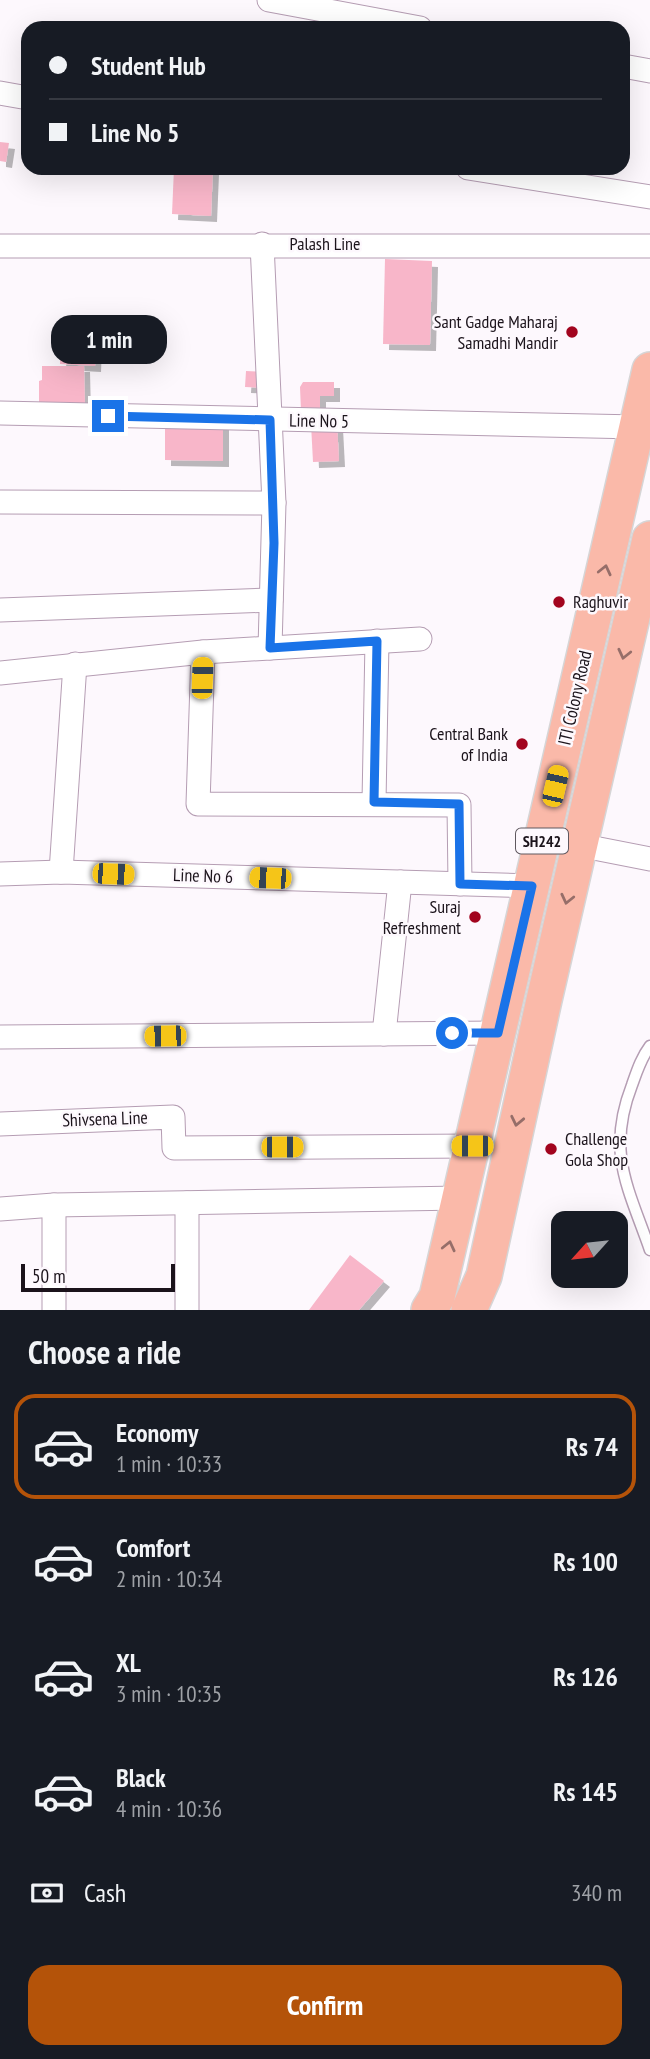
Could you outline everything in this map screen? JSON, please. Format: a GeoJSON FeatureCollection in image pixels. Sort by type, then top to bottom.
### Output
{"type":"FeatureCollection","features":[{"type":"Feature","properties":{"kind":"main road","name":"ITI Colony Road"},"geometry":{"type":"LineString","coordinates":[[429,1310],[437,1297],[650,370]]}},
{"type":"Feature","properties":{"kind":"main road","name":"SH242"},"geometry":{"type":"LineString","coordinates":[[469,1310],[484,1276],[650,539]]}},
{"type":"Feature","properties":{"kind":"street"},"geometry":{"type":"LineString","coordinates":[[269,0],[382,21]]}},
{"type":"Feature","properties":{"kind":"street"},"geometry":{"type":"LineString","coordinates":[[630,67],[650,71]]}},
{"type":"Feature","properties":{"kind":"street"},"geometry":{"type":"LineString","coordinates":[[0,93],[21,97]]}},
{"type":"Feature","properties":{"kind":"street"},"geometry":{"type":"LineString","coordinates":[[512,175],[650,197]]}},
{"type":"Feature","properties":{"kind":"street"},"geometry":{"type":"LineString","coordinates":[[262,244],[274,503],[270,648]]}},
{"type":"Feature","properties":{"kind":"street","name":"Palash Line"},"geometry":{"type":"LineString","coordinates":[[0,246],[650,246]]}},
{"type":"Feature","properties":{"kind":"street","name":"Line No 5"},"geometry":{"type":"LineString","coordinates":[[0,413],[638,427]]}},
{"type":"Feature","properties":{"kind":"street"},"geometry":{"type":"LineString","coordinates":[[0,502],[274,503]]}},
{"type":"Feature","properties":{"kind":"street"},"geometry":{"type":"LineString","coordinates":[[0,610],[271,600]]}},
{"type":"Feature","properties":{"kind":"street"},"geometry":{"type":"LineString","coordinates":[[0,673],[203,652],[420,639]]}},
{"type":"Feature","properties":{"kind":"street"},"geometry":{"type":"LineString","coordinates":[[374,802],[377,641]]}},
{"type":"Feature","properties":{"kind":"street"},"geometry":{"type":"LineString","coordinates":[[203,652],[198,804],[459,804],[460,884]]}},
{"type":"Feature","properties":{"kind":"street"},"geometry":{"type":"LineString","coordinates":[[61,872],[75,664]]}},
{"type":"Feature","properties":{"kind":"street"},"geometry":{"type":"LineString","coordinates":[[543,838],[650,859]]}},
{"type":"Feature","properties":{"kind":"street","name":"Line No 6"},"geometry":{"type":"LineString","coordinates":[[0,874],[61,872],[532,886]]}},
{"type":"Feature","properties":{"kind":"street"},"geometry":{"type":"LineString","coordinates":[[384,1034],[400,882]]}},
{"type":"Feature","properties":{"kind":"street"},"geometry":{"type":"LineString","coordinates":[[0,1037],[498,1033]]}},
{"type":"Feature","properties":{"kind":"street","name":"Shivsena Line"},"geometry":{"type":"LineString","coordinates":[[0,1124],[173,1117],[174,1149],[472,1146]]}},
{"type":"Feature","properties":{"kind":"street"},"geometry":{"type":"LineString","coordinates":[[0,1209],[54,1205],[460,1198]]}},
{"type":"Feature","properties":{"kind":"street"},"geometry":{"type":"LineString","coordinates":[[187,1203],[187,1310]]}},
{"type":"Feature","properties":{"kind":"street"},"geometry":{"type":"LineString","coordinates":[[54,1205],[54,1310]]}},
{"type":"Feature","properties":{"kind":"lane"},"geometry":{"type":"LineString","coordinates":[[650,1046],[638,1069],[618,1128],[624,1177],[650,1250]]}},
{"type":"Feature","properties":{"kind":"building"},"geometry":{"type":"Polygon","coordinates":[[[0,142],[9,143],[6,162],[0,161],[0,142]]]}},
{"type":"Feature","properties":{"kind":"building"},"geometry":{"type":"Polygon","coordinates":[[[174,175],[213,175],[211,216],[172,214],[174,175]]]}},
{"type":"Feature","properties":{"kind":"building"},"geometry":{"type":"Polygon","coordinates":[[[385,259],[432,261],[430,345],[383,344],[385,259]]]}},
{"type":"Feature","properties":{"kind":"building"},"geometry":{"type":"Polygon","coordinates":[[[61,339],[96,341],[95,366],[60,364],[61,339]]]}},
{"type":"Feature","properties":{"kind":"building"},"geometry":{"type":"Polygon","coordinates":[[[42,366],[84,366],[85,408],[39,408],[42,366]]]}},
{"type":"Feature","properties":{"kind":"building"},"geometry":{"type":"Polygon","coordinates":[[[246,371],[264,372],[263,388],[245,387],[246,371]]]}},
{"type":"Feature","properties":{"kind":"building"},"geometry":{"type":"Polygon","coordinates":[[[303,382],[334,382],[334,396],[320,396],[320,411],[301,411],[300,387],[303,382]]]}},
{"type":"Feature","properties":{"kind":"building"},"geometry":{"type":"Polygon","coordinates":[[[165,423],[223,424],[223,461],[165,460],[165,423]]]}},
{"type":"Feature","properties":{"kind":"building"},"geometry":{"type":"Polygon","coordinates":[[[337,423],[339,461],[313,462],[311,424],[337,423]]]}},
{"type":"Feature","properties":{"kind":"building"},"geometry":{"type":"Polygon","coordinates":[[[350,1255],[384,1281],[359,1310],[309,1310],[350,1255]]]}},
{"type":"Feature","properties":{"kind":"place","name":"Sant Gadge Maharaj Samadhi Mandir"},"geometry":{"type":"Point","coordinates":[572,332]}},
{"type":"Feature","properties":{"kind":"place","name":"Raghuvir"},"geometry":{"type":"Point","coordinates":[559,602]}},
{"type":"Feature","properties":{"kind":"place","name":"Central Bank of India"},"geometry":{"type":"Point","coordinates":[522,744]}},
{"type":"Feature","properties":{"kind":"place","name":"Suraj Refreshment"},"geometry":{"type":"Point","coordinates":[475,917]}},
{"type":"Feature","properties":{"kind":"place","name":"Challenge Gola Shop"},"geometry":{"type":"Point","coordinates":[551,1149]}},
{"type":"Feature","properties":{"kind":"route"},"geometry":{"type":"LineString","coordinates":[[108,416],[270,420],[274,543],[270,648],[377,641],[374,802],[459,804],[460,884],[532,886],[498,1033],[452,1033]]}}]}
